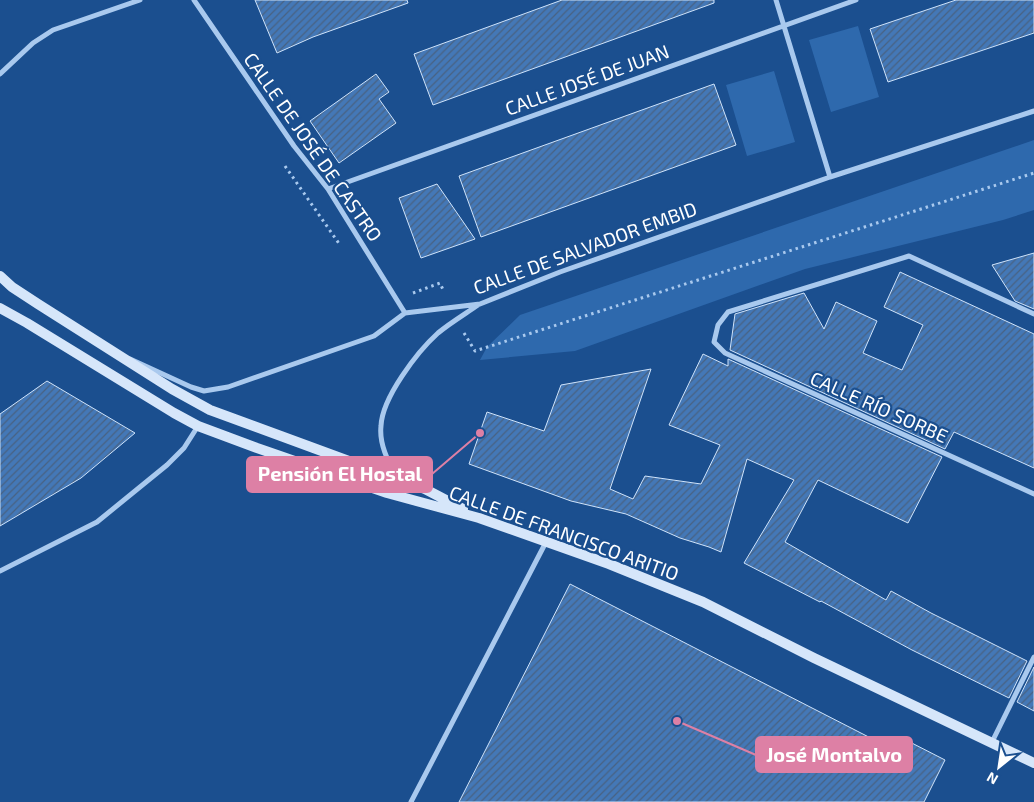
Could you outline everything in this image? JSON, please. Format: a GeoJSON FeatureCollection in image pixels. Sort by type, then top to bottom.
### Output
{"type":"FeatureCollection","features":[{"type":"Feature","properties":{"kind":"main road"},"geometry":{"type":"LineString","coordinates":[[0,276],[19,292],[122,358],[210,410],[425,489],[479,518]]}},
{"type":"Feature","properties":{"kind":"main road","name":"CALLE DE FRANCISCO ARITIO"},"geometry":{"type":"LineString","coordinates":[[0,308],[28,322],[198,426],[387,493],[479,518],[609,564],[703,602],[858,680],[1034,763]]}},
{"type":"Feature","properties":{"kind":"street"},"geometry":{"type":"LineString","coordinates":[[0,74],[33,43],[53,30],[140,0]]}},
{"type":"Feature","properties":{"kind":"street","name":"CALLE DE JOSÉ DE CASTRO"},"geometry":{"type":"LineString","coordinates":[[194,0],[294,146],[328,189],[405,313]]}},
{"type":"Feature","properties":{"kind":"street"},"geometry":{"type":"LineString","coordinates":[[776,0],[830,177]]}},
{"type":"Feature","properties":{"kind":"street","name":"CALLE JOSÉ DE JUAN"},"geometry":{"type":"LineString","coordinates":[[328,189],[856,0]]}},
{"type":"Feature","properties":{"kind":"street","name":"CALLE DE SALVADOR EMBID"},"geometry":{"type":"LineString","coordinates":[[405,313],[480,304],[560,272],[830,177],[1034,111]]}},
{"type":"Feature","properties":{"kind":"street","name":"CALLE RÍO SORBE"},"geometry":{"type":"LineString","coordinates":[[1034,314],[908,256],[728,312],[718,325],[714,342],[725,353],[1034,494]]}},
{"type":"Feature","properties":{"kind":"street"},"geometry":{"type":"LineString","coordinates":[[398,479],[387,460],[381,438],[382,414],[414,360],[438,334],[480,304]]}},
{"type":"Feature","properties":{"kind":"street"},"geometry":{"type":"LineString","coordinates":[[122,358],[141,362],[190,387],[212,390],[228,387],[374,336],[405,313]]}},
{"type":"Feature","properties":{"kind":"street"},"geometry":{"type":"LineString","coordinates":[[0,571],[97,522],[168,465],[184,448],[198,426]]}},
{"type":"Feature","properties":{"kind":"street"},"geometry":{"type":"LineString","coordinates":[[411,802],[546,542]]}},
{"type":"Feature","properties":{"kind":"street"},"geometry":{"type":"LineString","coordinates":[[992,742],[1034,656]]}},
{"type":"Feature","properties":{"kind":"path"},"geometry":{"type":"LineString","coordinates":[[282,161],[343,249]]}},
{"type":"Feature","properties":{"kind":"path"},"geometry":{"type":"LineString","coordinates":[[456,320],[475,351],[1034,172]]}},
{"type":"Feature","properties":{"kind":"path"},"geometry":{"type":"LineString","coordinates":[[398,300],[440,283],[450,308]]}},
{"type":"Feature","properties":{"kind":"shaded area"},"geometry":{"type":"Polygon","coordinates":[[[858,26],[879,97],[831,112],[809,40],[858,26]]]}},
{"type":"Feature","properties":{"kind":"shaded area"},"geometry":{"type":"Polygon","coordinates":[[[774,71],[795,142],[747,156],[726,85],[774,71]]]}},
{"type":"Feature","properties":{"kind":"shaded area"},"geometry":{"type":"Polygon","coordinates":[[[1034,140],[1034,210],[1003,220],[805,269],[575,351],[480,360],[487,347],[520,315],[1034,140]]]}},
{"type":"Feature","properties":{"kind":"building"},"geometry":{"type":"Polygon","coordinates":[[[255,0],[407,0],[408,3],[313,37],[277,53],[255,0]]]}},
{"type":"Feature","properties":{"kind":"building"},"geometry":{"type":"Polygon","coordinates":[[[562,0],[714,0],[714,3],[433,105],[414,54],[562,0]]]}},
{"type":"Feature","properties":{"kind":"building"},"geometry":{"type":"Polygon","coordinates":[[[956,0],[1034,0],[1034,33],[888,82],[870,29],[956,0]]]}},
{"type":"Feature","properties":{"kind":"building"},"geometry":{"type":"Polygon","coordinates":[[[376,74],[389,92],[379,99],[396,123],[339,163],[310,121],[376,74]]]}},
{"type":"Feature","properties":{"kind":"building"},"geometry":{"type":"Polygon","coordinates":[[[714,84],[736,145],[481,237],[459,176],[714,84]]]}},
{"type":"Feature","properties":{"kind":"building"},"geometry":{"type":"Polygon","coordinates":[[[437,184],[475,239],[421,258],[399,198],[437,184]]]}},
{"type":"Feature","properties":{"kind":"building"},"geometry":{"type":"Polygon","coordinates":[[[1034,253],[1034,309],[1015,301],[992,265],[1034,253]]]}},
{"type":"Feature","properties":{"kind":"building"},"geometry":{"type":"Polygon","coordinates":[[[900,272],[1034,334],[1034,468],[954,432],[945,449],[730,350],[735,314],[804,293],[824,329],[836,302],[877,321],[863,353],[902,370],[923,325],[884,307],[900,272]]]}},
{"type":"Feature","properties":{"kind":"building"},"geometry":{"type":"Polygon","coordinates":[[[703,354],[728,366],[728,359],[942,457],[908,523],[818,480],[785,542],[886,600],[891,591],[1027,661],[1009,698],[744,563],[794,480],[747,459],[721,552],[680,538],[626,514],[571,501],[469,464],[487,412],[544,431],[561,385],[651,369],[610,489],[633,499],[645,476],[701,484],[720,445],[669,425],[703,354]]]}},
{"type":"Feature","properties":{"kind":"building"},"geometry":{"type":"Polygon","coordinates":[[[47,381],[135,433],[81,478],[0,526],[0,414],[47,381]]]}},
{"type":"Feature","properties":{"kind":"building"},"geometry":{"type":"Polygon","coordinates":[[[570,584],[896,751],[902,738],[945,760],[924,802],[459,802],[570,584]]]}},
{"type":"Feature","properties":{"kind":"building"},"geometry":{"type":"Polygon","coordinates":[[[1034,667],[1034,711],[1017,702],[1034,667]]]}},
{"type":"Feature","properties":{"kind":"place","name":"Pensión El Hostal"},"geometry":{"type":"Point","coordinates":[480,433]}},
{"type":"Feature","properties":{"kind":"place","name":"José Montalvo"},"geometry":{"type":"Point","coordinates":[677,721]}}]}
